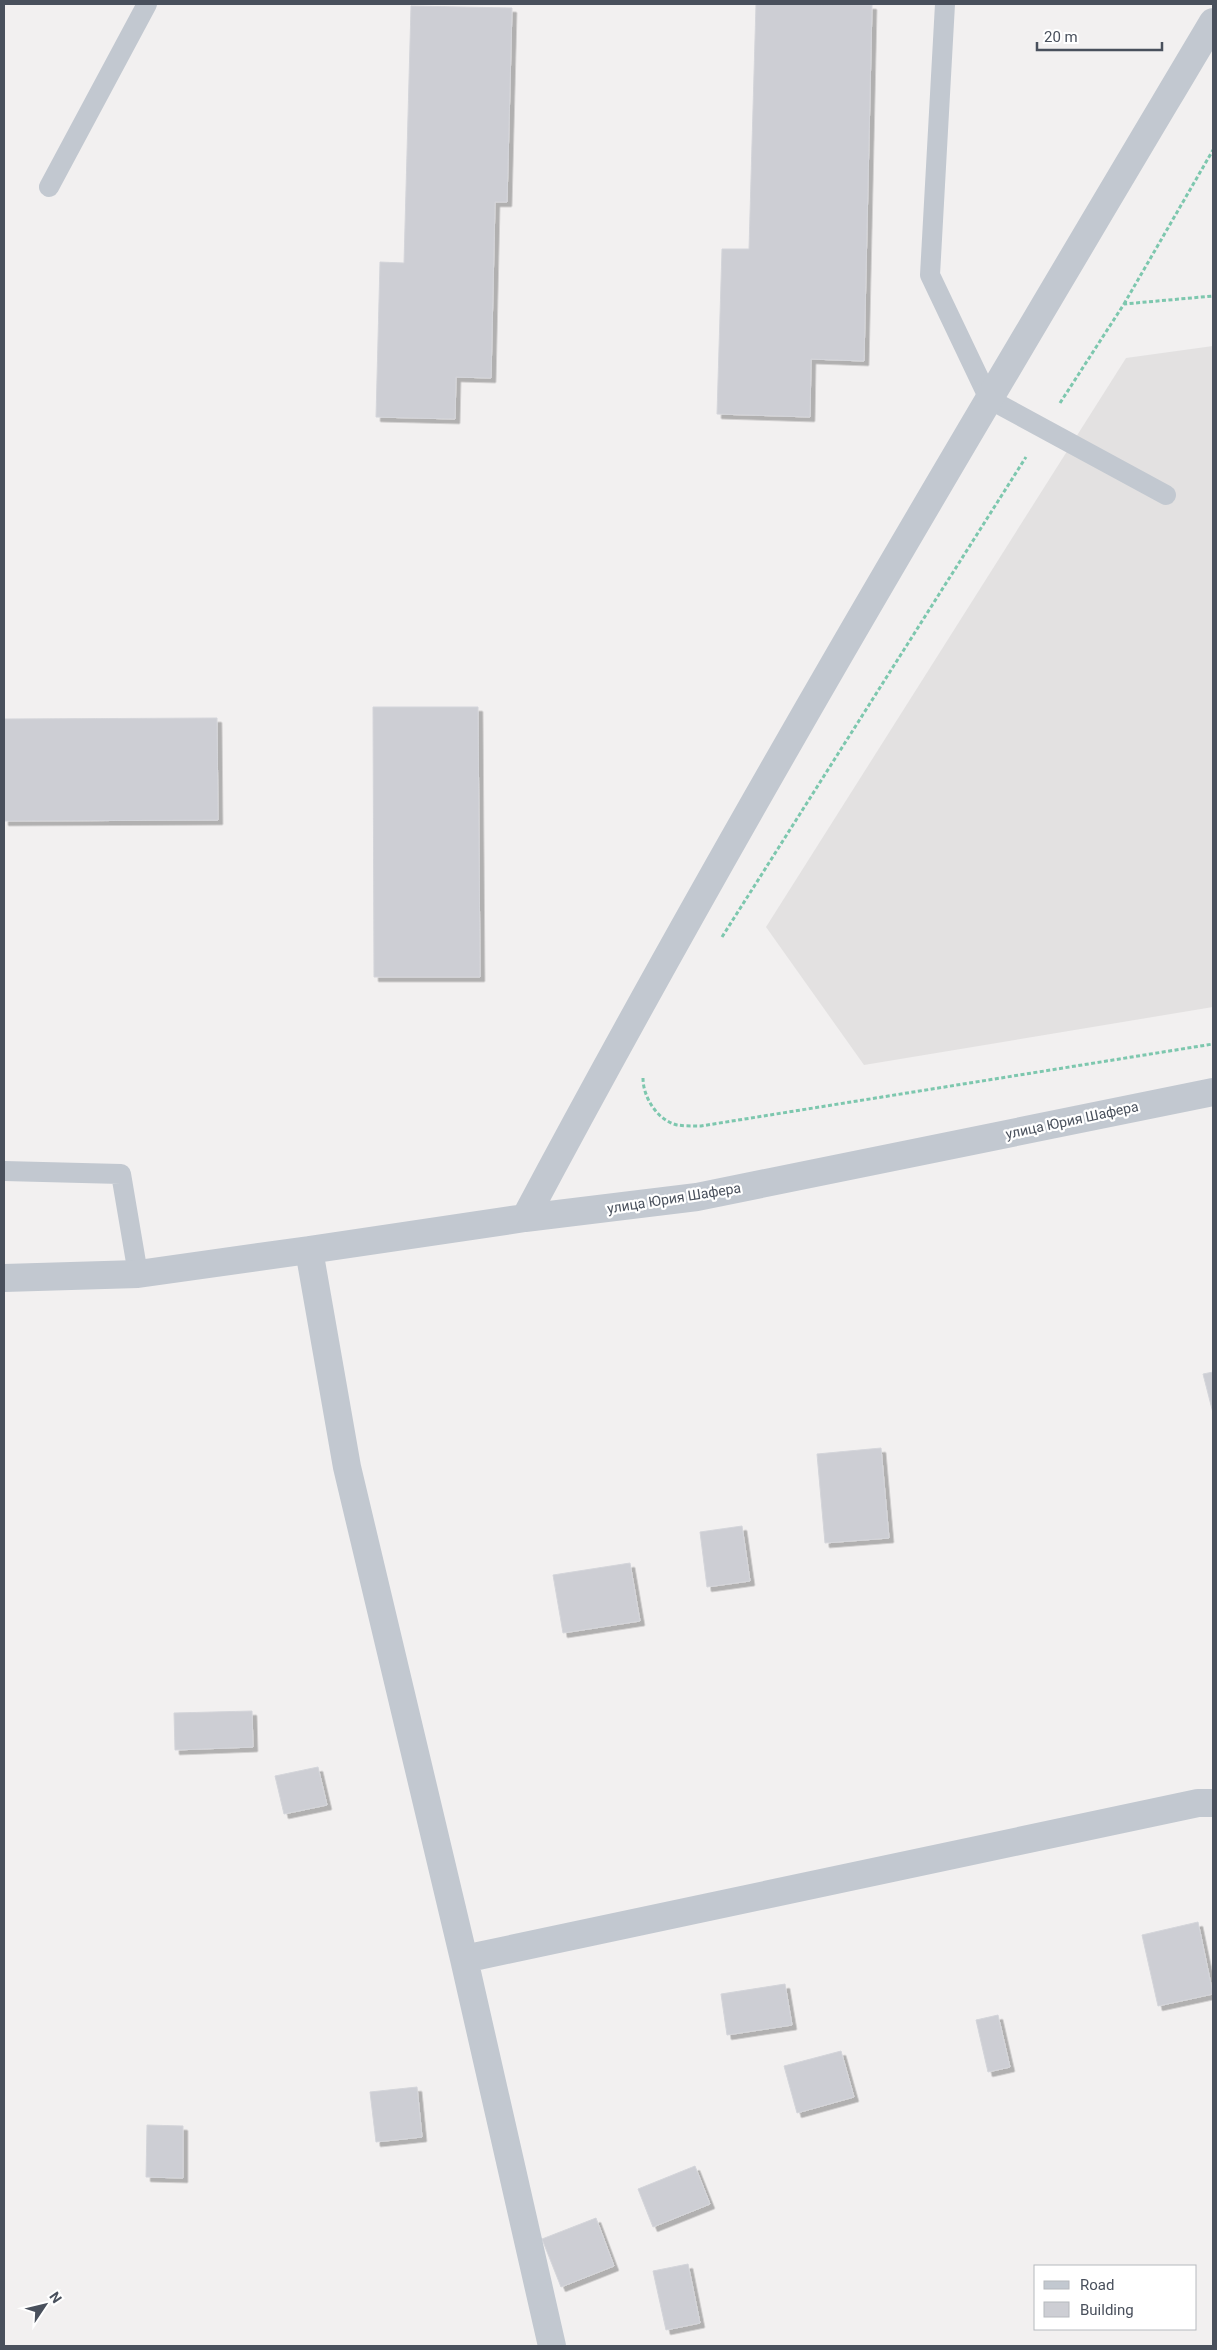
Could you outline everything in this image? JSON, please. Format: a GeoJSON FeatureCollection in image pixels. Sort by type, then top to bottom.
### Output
{"type":"FeatureCollection","features":[{"type":"Feature","properties":{"kind":"street"},"geometry":{"type":"LineString","coordinates":[[525,1218],[625,1032],[839,655],[1213,22]]}},
{"type":"Feature","properties":{"kind":"street","name":"улица Юрия Шафера"},"geometry":{"type":"LineString","coordinates":[[4,1278],[138,1274],[525,1218],[698,1197],[1213,1092]]}},
{"type":"Feature","properties":{"kind":"street"},"geometry":{"type":"LineString","coordinates":[[309,1250],[347,1467],[464,1959],[552,2346]]}},
{"type":"Feature","properties":{"kind":"street"},"geometry":{"type":"LineString","coordinates":[[464,1959],[1198,1803],[1213,1803]]}},
{"type":"Feature","properties":{"kind":"lane"},"geometry":{"type":"LineString","coordinates":[[49,187],[147,4]]}},
{"type":"Feature","properties":{"kind":"lane"},"geometry":{"type":"LineString","coordinates":[[945,4],[930,275],[989,399],[1166,495]]}},
{"type":"Feature","properties":{"kind":"lane"},"geometry":{"type":"LineString","coordinates":[[4,1171],[121,1174],[138,1274]]}},
{"type":"Feature","properties":{"kind":"path"},"geometry":{"type":"LineString","coordinates":[[722,938],[1124,304],[1213,150]]}},
{"type":"Feature","properties":{"kind":"path"},"geometry":{"type":"LineString","coordinates":[[1124,304],[1213,296]]}},
{"type":"Feature","properties":{"kind":"path"},"geometry":{"type":"LineString","coordinates":[[642,1072],[643,1088],[654,1110],[675,1124],[701,1126],[1213,1044]]}},
{"type":"Feature","properties":{"kind":"shaded area"},"geometry":{"type":"Polygon","coordinates":[[[1213,346],[1213,1007],[864,1065],[766,927],[1126,358],[1213,346]]]}},
{"type":"Feature","properties":{"kind":"building"},"geometry":{"type":"Polygon","coordinates":[[[756,4],[872,5],[864,361],[811,359],[810,417],[717,414],[722,249],[749,249],[756,4]]]}},
{"type":"Feature","properties":{"kind":"building"},"geometry":{"type":"Polygon","coordinates":[[[411,6],[512,8],[507,202],[495,202],[491,378],[456,377],[455,419],[376,417],[380,262],[404,263],[411,6]]]}},
{"type":"Feature","properties":{"kind":"building"},"geometry":{"type":"Polygon","coordinates":[[[373,707],[478,707],[480,977],[374,977],[373,707]]]}},
{"type":"Feature","properties":{"kind":"building"},"geometry":{"type":"Polygon","coordinates":[[[217,718],[218,820],[4,821],[4,719],[217,718]]]}},
{"type":"Feature","properties":{"kind":"building"},"geometry":{"type":"Polygon","coordinates":[[[1213,1372],[1213,1413],[1203,1374],[1213,1372]]]}},
{"type":"Feature","properties":{"kind":"building"},"geometry":{"type":"Polygon","coordinates":[[[881,1448],[889,1538],[825,1543],[817,1454],[881,1448]]]}},
{"type":"Feature","properties":{"kind":"building"},"geometry":{"type":"Polygon","coordinates":[[[742,1526],[750,1581],[707,1587],[700,1532],[742,1526]]]}},
{"type":"Feature","properties":{"kind":"building"},"geometry":{"type":"Polygon","coordinates":[[[630,1563],[640,1621],[563,1633],[553,1575],[630,1563]]]}},
{"type":"Feature","properties":{"kind":"building"},"geometry":{"type":"Polygon","coordinates":[[[252,1711],[253,1747],[175,1750],[174,1713],[252,1711]]]}},
{"type":"Feature","properties":{"kind":"building"},"geometry":{"type":"Polygon","coordinates":[[[318,1767],[327,1805],[284,1814],[275,1776],[318,1767]]]}},
{"type":"Feature","properties":{"kind":"building"},"geometry":{"type":"Polygon","coordinates":[[[1198,1922],[1213,1994],[1158,2006],[1142,1935],[1198,1922]]]}},
{"type":"Feature","properties":{"kind":"building"},"geometry":{"type":"Polygon","coordinates":[[[785,1984],[792,2025],[727,2035],[721,1994],[785,1984]]]}},
{"type":"Feature","properties":{"kind":"building"},"geometry":{"type":"Polygon","coordinates":[[[998,2015],[1010,2067],[988,2072],[976,2020],[998,2015]]]}},
{"type":"Feature","properties":{"kind":"building"},"geometry":{"type":"Polygon","coordinates":[[[841,2051],[854,2097],[797,2113],[784,2066],[841,2051]]]}},
{"type":"Feature","properties":{"kind":"building"},"geometry":{"type":"Polygon","coordinates":[[[417,2087],[422,2137],[376,2142],[370,2092],[417,2087]]]}},
{"type":"Feature","properties":{"kind":"building"},"geometry":{"type":"Polygon","coordinates":[[[147,2125],[183,2126],[183,2178],[146,2177],[147,2125]]]}},
{"type":"Feature","properties":{"kind":"building"},"geometry":{"type":"Polygon","coordinates":[[[695,2166],[710,2204],[653,2227],[638,2189],[695,2166]]]}},
{"type":"Feature","properties":{"kind":"building"},"geometry":{"type":"Polygon","coordinates":[[[596,2218],[614,2266],[561,2287],[542,2239],[596,2218]]]}},
{"type":"Feature","properties":{"kind":"building"},"geometry":{"type":"Polygon","coordinates":[[[688,2264],[700,2323],[666,2330],[653,2271],[688,2264]]]}}]}
